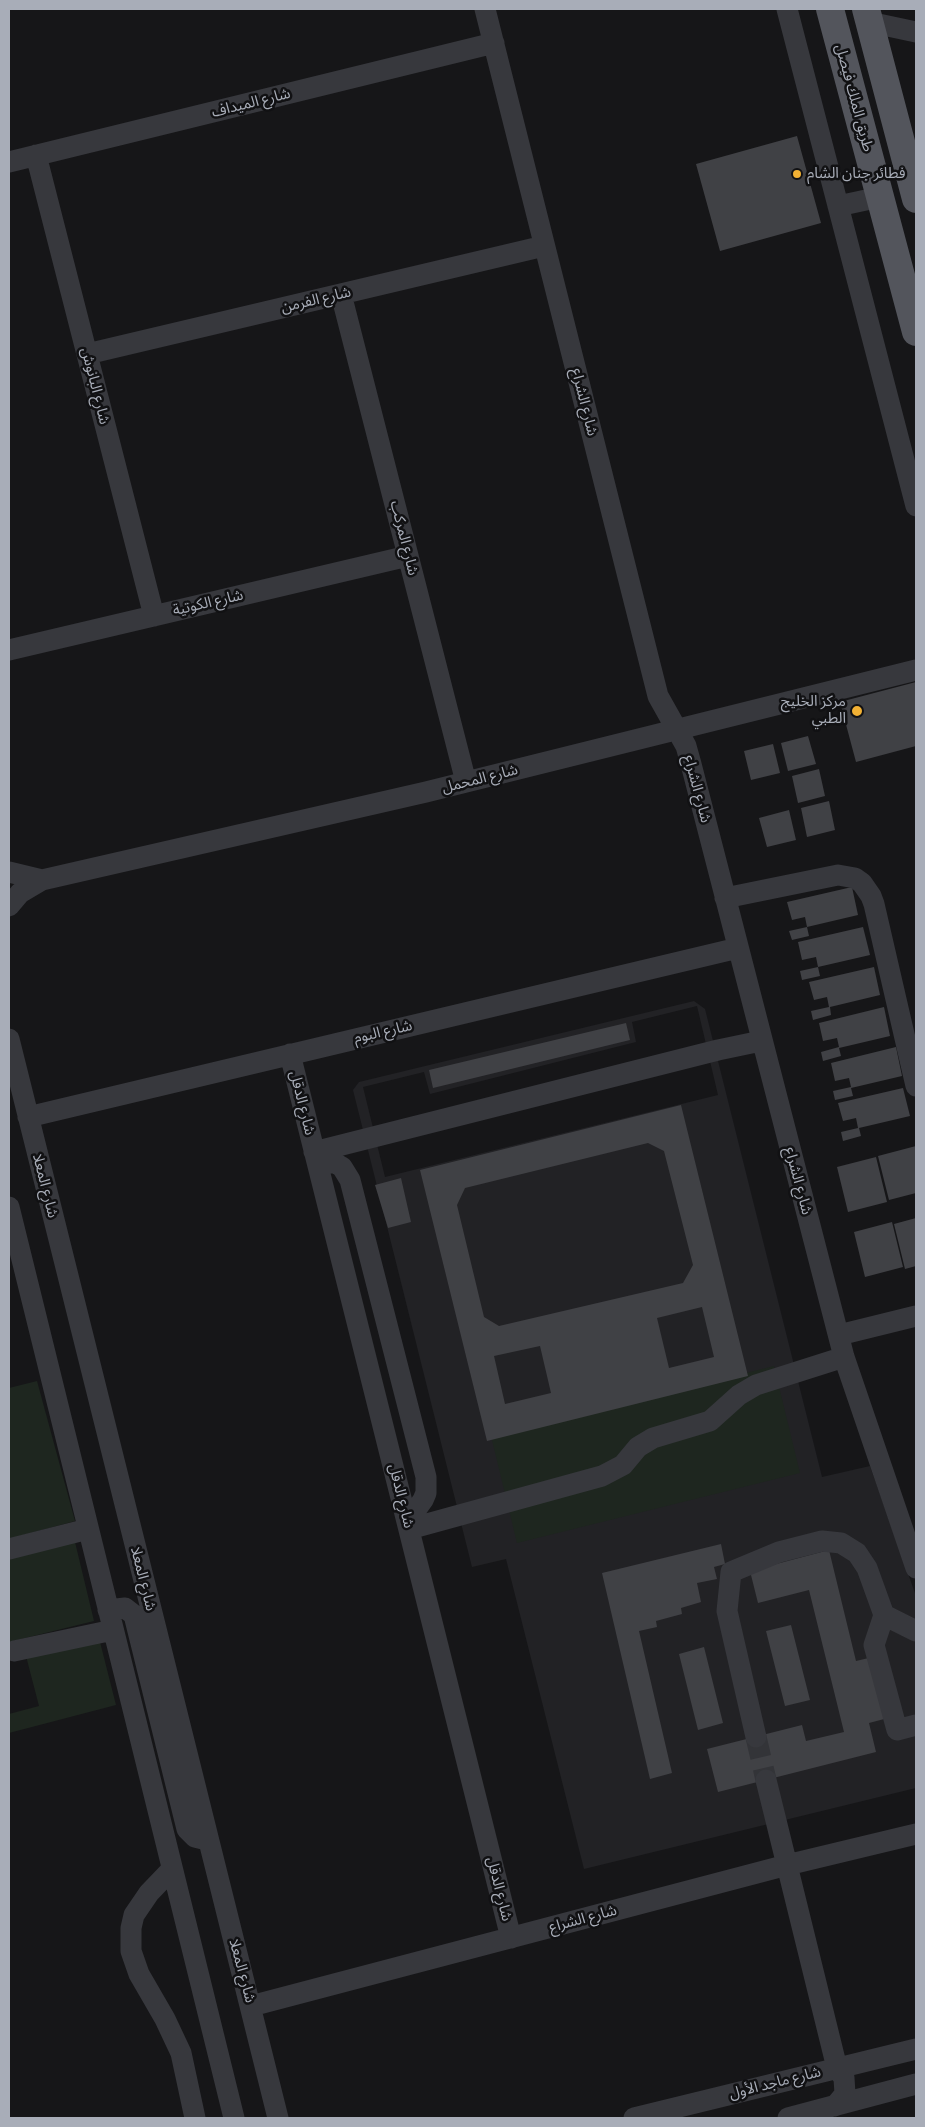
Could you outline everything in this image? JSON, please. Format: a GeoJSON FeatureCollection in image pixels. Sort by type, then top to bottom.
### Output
{"type":"FeatureCollection","features":[{"type":"Feature","properties":{"kind":"main road","name":"طريق الملك فيصل"},"geometry":{"type":"LineString","coordinates":[[830,9],[916,332]]}},
{"type":"Feature","properties":{"kind":"main road"},"geometry":{"type":"LineString","coordinates":[[867,15],[916,199]]}},
{"type":"Feature","properties":{"kind":"street","name":"شارع الشراع"},"geometry":{"type":"LineString","coordinates":[[485,9],[658,696],[677,729],[691,764],[844,1357],[916,1568]]}},
{"type":"Feature","properties":{"kind":"street"},"geometry":{"type":"LineString","coordinates":[[788,9],[916,506]]}},
{"type":"Feature","properties":{"kind":"street"},"geometry":{"type":"LineString","coordinates":[[867,15],[916,32]]}},
{"type":"Feature","properties":{"kind":"street","name":"شارع الميداف"},"geometry":{"type":"LineString","coordinates":[[9,162],[494,43]]}},
{"type":"Feature","properties":{"kind":"street","name":"شارع البانوش"},"geometry":{"type":"LineString","coordinates":[[36,156],[154,616]]}},
{"type":"Feature","properties":{"kind":"street"},"geometry":{"type":"LineString","coordinates":[[838,206],[880,196]]}},
{"type":"Feature","properties":{"kind":"street","name":"شارع الفرمن"},"geometry":{"type":"LineString","coordinates":[[87,354],[544,246]]}},
{"type":"Feature","properties":{"kind":"street","name":"شارع المركب"},"geometry":{"type":"LineString","coordinates":[[341,294],[466,782]]}},
{"type":"Feature","properties":{"kind":"street","name":"شارع الكوتية"},"geometry":{"type":"LineString","coordinates":[[9,650],[408,556]]}},
{"type":"Feature","properties":{"kind":"street","name":"شارع المحمل"},"geometry":{"type":"LineString","coordinates":[[9,906],[20,892],[42,880],[466,782],[916,670]]}},
{"type":"Feature","properties":{"kind":"street","name":"شارع المحمل"},"geometry":{"type":"LineString","coordinates":[[9,872],[42,880]]}},
{"type":"Feature","properties":{"kind":"street"},"geometry":{"type":"LineString","coordinates":[[725,898],[838,875],[855,878],[862,883],[874,904],[916,1086]]}},
{"type":"Feature","properties":{"kind":"street","name":"شارع البوم"},"geometry":{"type":"LineString","coordinates":[[28,1117],[738,948]]}},
{"type":"Feature","properties":{"kind":"street","name":"شارع المعلا"},"geometry":{"type":"LineString","coordinates":[[9,1039],[207,1840],[251,2006],[278,2118]]}},
{"type":"Feature","properties":{"kind":"street"},"geometry":{"type":"LineString","coordinates":[[316,1157],[718,1050],[761,1041]]}},
{"type":"Feature","properties":{"kind":"street","name":"شارع الدقل"},"geometry":{"type":"LineString","coordinates":[[290,1054],[511,1938]]}},
{"type":"Feature","properties":{"kind":"street"},"geometry":{"type":"LineString","coordinates":[[316,1157],[342,1167],[350,1180],[389,1332],[426,1485],[426,1493],[407,1523]]}},
{"type":"Feature","properties":{"kind":"street"},"geometry":{"type":"LineString","coordinates":[[9,1207],[234,2118]]}},
{"type":"Feature","properties":{"kind":"street"},"geometry":{"type":"LineString","coordinates":[[839,1335],[916,1316]]}},
{"type":"Feature","properties":{"kind":"street"},"geometry":{"type":"LineString","coordinates":[[361,1340],[389,1332]]}},
{"type":"Feature","properties":{"kind":"street"},"geometry":{"type":"LineString","coordinates":[[407,1523],[602,1476],[622,1464],[638,1447],[653,1438],[710,1421],[739,1395],[756,1385],[844,1357]]}},
{"type":"Feature","properties":{"kind":"street"},"geometry":{"type":"LineString","coordinates":[[9,1549],[88,1529]]}},
{"type":"Feature","properties":{"kind":"street"},"geometry":{"type":"LineString","coordinates":[[756,1737],[727,1610],[731,1572],[779,1552],[822,1541],[841,1543],[857,1553],[867,1568],[884,1614],[874,1645],[897,1730],[916,1725]]}},
{"type":"Feature","properties":{"kind":"street"},"geometry":{"type":"LineString","coordinates":[[14,1651],[110,1620],[125,1608],[134,1615],[186,1824],[195,1837],[207,1840]]}},
{"type":"Feature","properties":{"kind":"street"},"geometry":{"type":"LineString","coordinates":[[884,1614],[916,1632]]}},
{"type":"Feature","properties":{"kind":"street"},"geometry":{"type":"LineString","coordinates":[[874,1645],[916,1632]]}},
{"type":"Feature","properties":{"kind":"street"},"geometry":{"type":"LineString","coordinates":[[766,1780],[837,2068],[844,2078],[844,2094],[834,2106]]}},
{"type":"Feature","properties":{"kind":"street","name":"شارع الشراع"},"geometry":{"type":"LineString","coordinates":[[251,2006],[787,1865],[916,1834]]}},
{"type":"Feature","properties":{"kind":"street"},"geometry":{"type":"LineString","coordinates":[[172,1870],[149,1893],[134,1915],[131,1928],[131,1951],[138,1974],[165,2019],[181,2054],[195,2118]]}},
{"type":"Feature","properties":{"kind":"street","name":"شارع ماجد الأول"},"geometry":{"type":"LineString","coordinates":[[634,2118],[916,2048]]}},
{"type":"Feature","properties":{"kind":"street"},"geometry":{"type":"LineString","coordinates":[[788,2118],[916,2084]]}},
{"type":"Feature","properties":{"kind":"shaded area"},"geometry":{"type":"Polygon","coordinates":[[[694,1001],[705,1009],[822,1477],[870,1466],[916,1596],[916,1788],[584,1869],[506,1559],[472,1567],[353,1090],[359,1082],[694,1001]],[[697,1006],[632,1022],[636,1042],[430,1094],[424,1072],[363,1087],[385,1177],[718,1095],[697,1006]]]}},
{"type":"Feature","properties":{"kind":"shaded area"},"geometry":{"type":"Polygon","coordinates":[[[774,1366],[800,1473],[517,1543],[491,1436],[774,1366]]]}},
{"type":"Feature","properties":{"kind":"shaded area"},"geometry":{"type":"Polygon","coordinates":[[[37,1381],[75,1521],[9,1539],[9,1388],[37,1381]]]}},
{"type":"Feature","properties":{"kind":"shaded area"},"geometry":{"type":"Polygon","coordinates":[[[75,1542],[94,1621],[9,1642],[9,1559],[75,1542]]]}},
{"type":"Feature","properties":{"kind":"shaded area"},"geometry":{"type":"Polygon","coordinates":[[[99,1638],[116,1705],[9,1733],[9,1714],[39,1706],[26,1656],[99,1638]]]}},
{"type":"Feature","properties":{"kind":"building"},"geometry":{"type":"Polygon","coordinates":[[[797,136],[821,223],[720,251],[696,164],[797,136]]]}},
{"type":"Feature","properties":{"kind":"building"},"geometry":{"type":"Polygon","coordinates":[[[916,682],[916,746],[856,762],[840,702],[916,682]]]}},
{"type":"Feature","properties":{"kind":"building"},"geometry":{"type":"Polygon","coordinates":[[[808,736],[816,764],[788,771],[781,743],[808,736]]]}},
{"type":"Feature","properties":{"kind":"building"},"geometry":{"type":"Polygon","coordinates":[[[773,744],[780,773],[751,780],[744,751],[773,744]]]}},
{"type":"Feature","properties":{"kind":"building"},"geometry":{"type":"Polygon","coordinates":[[[819,769],[825,796],[798,803],[792,776],[819,769]]]}},
{"type":"Feature","properties":{"kind":"building"},"geometry":{"type":"Polygon","coordinates":[[[829,801],[835,830],[807,837],[801,808],[829,801]]]}},
{"type":"Feature","properties":{"kind":"building"},"geometry":{"type":"Polygon","coordinates":[[[789,810],[796,840],[767,847],[759,818],[789,810]]]}},
{"type":"Feature","properties":{"kind":"building"},"geometry":{"type":"Polygon","coordinates":[[[852,887],[858,915],[807,927],[805,917],[792,920],[787,902],[852,887]]]}},
{"type":"Feature","properties":{"kind":"building"},"geometry":{"type":"Polygon","coordinates":[[[807,927],[809,936],[792,940],[789,931],[807,927]]]}},
{"type":"Feature","properties":{"kind":"building"},"geometry":{"type":"Polygon","coordinates":[[[863,927],[870,955],[818,967],[816,957],[802,960],[798,942],[863,927]]]}},
{"type":"Feature","properties":{"kind":"building"},"geometry":{"type":"Polygon","coordinates":[[[818,967],[820,976],[802,980],[800,971],[818,967]]]}},
{"type":"Feature","properties":{"kind":"building"},"geometry":{"type":"Polygon","coordinates":[[[874,967],[880,995],[830,1007],[831,1015],[813,1020],[811,1011],[829,1007],[827,997],[814,1000],[809,982],[874,967]]]}},
{"type":"Feature","properties":{"kind":"building"},"geometry":{"type":"Polygon","coordinates":[[[884,1007],[890,1036],[839,1048],[841,1056],[823,1061],[821,1052],[839,1047],[837,1038],[823,1041],[819,1023],[884,1007]]]}},
{"type":"Feature","properties":{"kind":"building"},"geometry":{"type":"Polygon","coordinates":[[[626,1023],[630,1040],[433,1088],[429,1070],[626,1023]]]}},
{"type":"Feature","properties":{"kind":"building"},"geometry":{"type":"Polygon","coordinates":[[[896,1047],[902,1076],[851,1088],[853,1096],[835,1100],[833,1091],[851,1087],[849,1078],[835,1081],[831,1063],[896,1047]]]}},
{"type":"Feature","properties":{"kind":"building"},"geometry":{"type":"Polygon","coordinates":[[[903,1088],[910,1116],[859,1128],[861,1136],[843,1141],[841,1132],[858,1128],[856,1118],[843,1121],[838,1103],[903,1088]]]}},
{"type":"Feature","properties":{"kind":"building"},"geometry":{"type":"Polygon","coordinates":[[[681,1105],[748,1376],[487,1441],[420,1170],[681,1105]],[[648,1143],[465,1188],[457,1205],[484,1317],[499,1326],[683,1283],[693,1265],[664,1151],[648,1143]],[[702,1307],[657,1318],[669,1368],[714,1357],[702,1307]],[[540,1346],[494,1356],[505,1404],[551,1393],[540,1346]]]}},
{"type":"Feature","properties":{"kind":"building"},"geometry":{"type":"Polygon","coordinates":[[[916,1146],[916,1193],[889,1200],[878,1156],[916,1146]]]}},
{"type":"Feature","properties":{"kind":"building"},"geometry":{"type":"Polygon","coordinates":[[[876,1157],[887,1202],[848,1212],[837,1167],[876,1157]]]}},
{"type":"Feature","properties":{"kind":"building"},"geometry":{"type":"Polygon","coordinates":[[[401,1178],[411,1222],[388,1228],[375,1185],[401,1178]]]}},
{"type":"Feature","properties":{"kind":"building"},"geometry":{"type":"Polygon","coordinates":[[[916,1218],[916,1266],[905,1269],[894,1224],[916,1218]]]}},
{"type":"Feature","properties":{"kind":"building"},"geometry":{"type":"Polygon","coordinates":[[[892,1222],[903,1267],[865,1277],[854,1232],[892,1222]]]}},
{"type":"Feature","properties":{"kind":"building"},"geometry":{"type":"Polygon","coordinates":[[[721,1544],[725,1564],[714,1567],[717,1579],[697,1583],[701,1602],[681,1608],[682,1614],[656,1621],[657,1627],[639,1631],[672,1773],[650,1779],[602,1573],[721,1544]]]}},
{"type":"Feature","properties":{"kind":"building"},"geometry":{"type":"Polygon","coordinates":[[[829,1550],[856,1661],[873,1657],[888,1718],[869,1723],[876,1752],[718,1792],[707,1749],[802,1725],[806,1741],[844,1732],[809,1590],[758,1603],[750,1571],[829,1550]]]}},
{"type":"Feature","properties":{"kind":"building"},"geometry":{"type":"Polygon","coordinates":[[[791,1625],[810,1700],[785,1706],[766,1631],[791,1625]]]}},
{"type":"Feature","properties":{"kind":"building"},"geometry":{"type":"Polygon","coordinates":[[[704,1647],[723,1723],[698,1730],[679,1654],[704,1647]]]}},
{"type":"Feature","properties":{"kind":"tunnel"},"geometry":{"type":"LineString","coordinates":[[756,1737],[766,1780]]}},
{"type":"Feature","properties":{"kind":"place","name":"فطائر جنان الشام"},"geometry":{"type":"Point","coordinates":[797,174]}},
{"type":"Feature","properties":{"kind":"place","name":"مركز الخليج الطبي"},"geometry":{"type":"Point","coordinates":[857,711]}}]}
